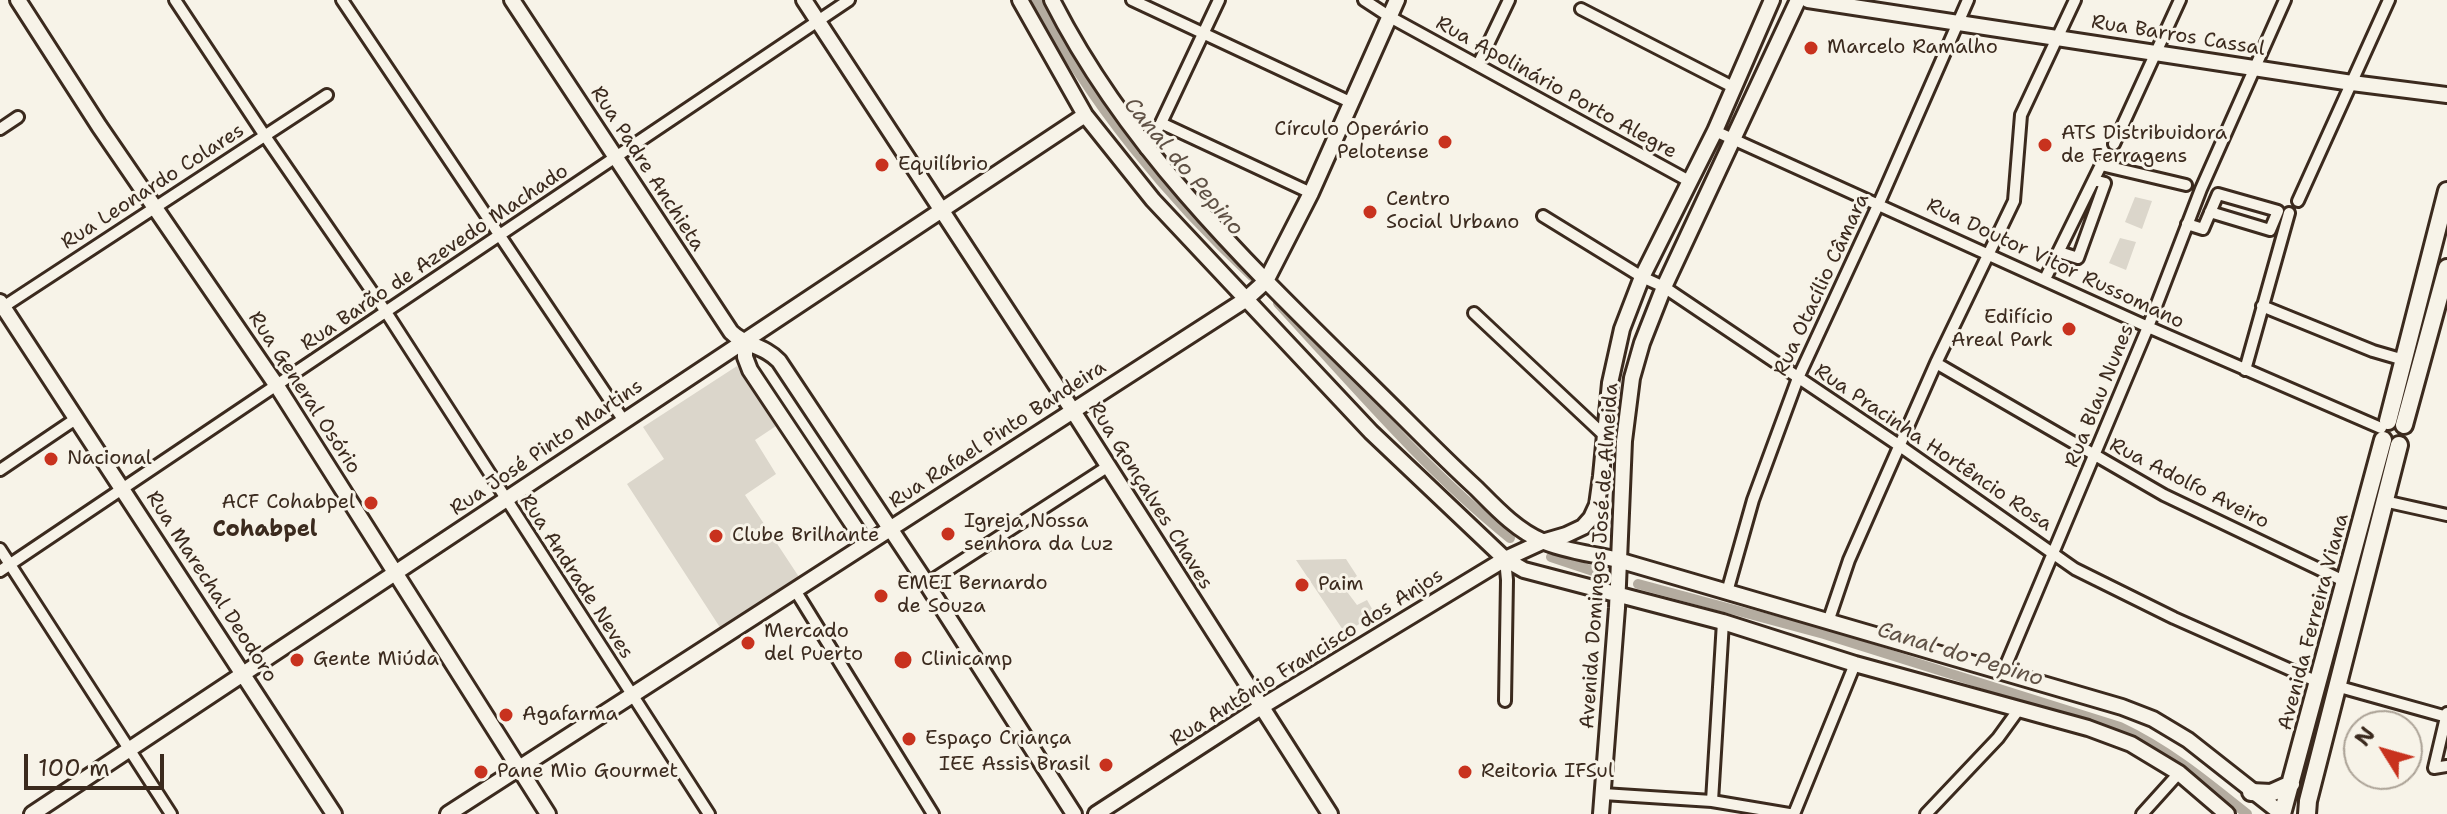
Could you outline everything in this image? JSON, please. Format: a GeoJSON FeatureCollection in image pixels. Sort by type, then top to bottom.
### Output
{"type":"FeatureCollection","features":[{"type":"Feature","properties":{"kind":"main road","name":"Avenida Ferreira Viana"},"geometry":{"type":"LineString","coordinates":[[2307,814],[2336,686],[2384,501],[2391,432],[2404,360],[2447,191]]}},
{"type":"Feature","properties":{"kind":"main road","name":"Avenida Ferreira Viana"},"geometry":{"type":"LineString","coordinates":[[2282,814],[2391,432],[2440,314],[2447,268]]}},
{"type":"Feature","properties":{"kind":"main road"},"geometry":{"type":"LineString","coordinates":[[2251,792],[2271,793],[2291,784]]}},
{"type":"Feature","properties":{"kind":"street","name":"Rua General Osório"},"geometry":{"type":"LineString","coordinates":[[18,0],[99,126],[277,386],[548,814]]}},
{"type":"Feature","properties":{"kind":"street","name":"Rua Andrade Neves"},"geometry":{"type":"LineString","coordinates":[[175,0],[386,312],[709,814]]}},
{"type":"Feature","properties":{"kind":"street"},"geometry":{"type":"LineString","coordinates":[[342,0],[624,421]]}},
{"type":"Feature","properties":{"kind":"street","name":"Rua Padre Anchieta"},"geometry":{"type":"LineString","coordinates":[[512,0],[731,332],[773,355]]}},
{"type":"Feature","properties":{"kind":"street","name":"Rua Gonçalves Chaves"},"geometry":{"type":"LineString","coordinates":[[804,0],[1073,411],[1330,814]]}},
{"type":"Feature","properties":{"kind":"street","name":"Rua Barão de Azevedo Machado"},"geometry":{"type":"LineString","coordinates":[[0,571],[849,0]]}},
{"type":"Feature","properties":{"kind":"street"},"geometry":{"type":"LineString","coordinates":[[1020,0],[1085,115],[1153,200],[1371,432],[1505,559],[1524,570],[1723,622],[1855,664],[2088,728],[2131,744],[2179,773],[2227,814]]}},
{"type":"Feature","properties":{"kind":"street"},"geometry":{"type":"LineString","coordinates":[[1052,0],[1059,21],[1146,149],[1266,281],[1504,516],[1542,542],[1618,560],[2122,707],[2153,719],[2188,740],[2282,814]]}},
{"type":"Feature","properties":{"kind":"street"},"geometry":{"type":"LineString","coordinates":[[1132,0],[1350,102]]}},
{"type":"Feature","properties":{"kind":"street"},"geometry":{"type":"LineString","coordinates":[[1146,149],[1219,0]]}},
{"type":"Feature","properties":{"kind":"street","name":"Rua Apolinário Porto Alegre"},"geometry":{"type":"LineString","coordinates":[[1364,0],[1689,181]]}},
{"type":"Feature","properties":{"kind":"street","name":"Rua Rafael Pinto Bandeira"},"geometry":{"type":"LineString","coordinates":[[448,814],[1245,300],[1266,281],[1311,193],[1397,0]]}},
{"type":"Feature","properties":{"kind":"street"},"geometry":{"type":"LineString","coordinates":[[1478,65],[1509,0]]}},
{"type":"Feature","properties":{"kind":"street","name":"Avenida Domingos José de Almeida"},"geometry":{"type":"LineString","coordinates":[[1542,542],[1583,527],[1597,505],[1610,383],[1622,329],[1642,277],[1715,131],[1772,0]]}},
{"type":"Feature","properties":{"kind":"street","name":"Avenida Domingos José de Almeida"},"geometry":{"type":"LineString","coordinates":[[1601,814],[1617,596],[1624,441],[1632,378],[1664,287],[1798,0]]}},
{"type":"Feature","properties":{"kind":"street","name":"Rua Barros Cassal"},"geometry":{"type":"LineString","coordinates":[[1808,0],[2447,95]]}},
{"type":"Feature","properties":{"kind":"street","name":"Rua Otacílio Câmara"},"geometry":{"type":"LineString","coordinates":[[1727,592],[1753,500],[1798,378],[1968,0]]}},
{"type":"Feature","properties":{"kind":"street"},"geometry":{"type":"LineString","coordinates":[[1828,622],[1849,560],[1936,363],[2014,201],[2021,115],[2075,0]]}},
{"type":"Feature","properties":{"kind":"street"},"geometry":{"type":"LineString","coordinates":[[2114,144],[2180,0]]}},
{"type":"Feature","properties":{"kind":"street","name":"Rua Blau Nunes"},"geometry":{"type":"LineString","coordinates":[[2003,672],[2148,327],[2187,224],[2285,0]]}},
{"type":"Feature","properties":{"kind":"street"},"geometry":{"type":"LineString","coordinates":[[2298,201],[2389,0]]}},
{"type":"Feature","properties":{"kind":"street"},"geometry":{"type":"LineString","coordinates":[[1581,9],[1733,87]]}},
{"type":"Feature","properties":{"kind":"street"},"geometry":{"type":"LineString","coordinates":[[1038,32],[1059,21]]}},
{"type":"Feature","properties":{"kind":"street","name":"Rua Leonardo Colares"},"geometry":{"type":"LineString","coordinates":[[1,306],[327,95]]}},
{"type":"Feature","properties":{"kind":"street","name":"Rua José Pinto Martins"},"geometry":{"type":"LineString","coordinates":[[32,814],[624,421],[752,344],[942,210],[1085,115]]}},
{"type":"Feature","properties":{"kind":"street"},"geometry":{"type":"LineString","coordinates":[[0,129],[18,117]]}},
{"type":"Feature","properties":{"kind":"street"},"geometry":{"type":"LineString","coordinates":[[1161,123],[1311,193]]}},
{"type":"Feature","properties":{"kind":"street","name":"Rua Doutor Vitor Russomano"},"geometry":{"type":"LineString","coordinates":[[1715,131],[2148,327],[2391,432]]}},
{"type":"Feature","properties":{"kind":"street"},"geometry":{"type":"LineString","coordinates":[[2045,279],[2101,165],[2186,185]]}},
{"type":"Feature","properties":{"kind":"street"},"geometry":{"type":"LineString","coordinates":[[2059,252],[2078,258],[2105,183],[2094,180]]}},
{"type":"Feature","properties":{"kind":"street"},"geometry":{"type":"LineString","coordinates":[[2187,224],[2203,229],[2210,212],[2218,194],[2278,211],[2270,230],[2210,212]]}},
{"type":"Feature","properties":{"kind":"street"},"geometry":{"type":"LineString","coordinates":[[2245,370],[2289,213]]}},
{"type":"Feature","properties":{"kind":"street","name":"Rua Pracinha Hortêncio Rosa"},"geometry":{"type":"LineString","coordinates":[[1543,216],[1642,277],[1664,287],[2090,578],[2318,682]]}},
{"type":"Feature","properties":{"kind":"street","name":"Rua Marechal Deodoro"},"geometry":{"type":"LineString","coordinates":[[1,306],[124,489],[334,814]]}},
{"type":"Feature","properties":{"kind":"street"},"geometry":{"type":"LineString","coordinates":[[2262,306],[2373,351],[2404,360]]}},
{"type":"Feature","properties":{"kind":"street"},"geometry":{"type":"LineString","coordinates":[[1474,313],[1605,436]]}},
{"type":"Feature","properties":{"kind":"street"},"geometry":{"type":"LineString","coordinates":[[752,344],[745,357],[750,370],[866,544]]}},
{"type":"Feature","properties":{"kind":"street"},"geometry":{"type":"LineString","coordinates":[[750,370],[760,355],[773,355],[1074,814]]}},
{"type":"Feature","properties":{"kind":"street","name":"Rua Adolfo Aveiro"},"geometry":{"type":"LineString","coordinates":[[1936,363],[2164,495],[2346,582]]}},
{"type":"Feature","properties":{"kind":"street"},"geometry":{"type":"LineString","coordinates":[[0,470],[77,418]]}},
{"type":"Feature","properties":{"kind":"street"},"geometry":{"type":"LineString","coordinates":[[926,584],[1107,467]]}},
{"type":"Feature","properties":{"kind":"street"},"geometry":{"type":"LineString","coordinates":[[2384,501],[2447,515]]}},
{"type":"Feature","properties":{"kind":"street","name":"Rua Antônio Francisco dos Anjos"},"geometry":{"type":"LineString","coordinates":[[1096,814],[1261,707],[1505,559],[1542,542]]}},
{"type":"Feature","properties":{"kind":"street"},"geometry":{"type":"LineString","coordinates":[[0,549],[171,814]]}},
{"type":"Feature","properties":{"kind":"street"},"geometry":{"type":"LineString","coordinates":[[1505,559],[1505,701]]}},
{"type":"Feature","properties":{"kind":"street"},"geometry":{"type":"LineString","coordinates":[[795,590],[933,814]]}},
{"type":"Feature","properties":{"kind":"street"},"geometry":{"type":"LineString","coordinates":[[1712,801],[1723,622]]}},
{"type":"Feature","properties":{"kind":"street"},"geometry":{"type":"LineString","coordinates":[[1603,794],[1712,801],[1792,814],[1855,664]]}},
{"type":"Feature","properties":{"kind":"street"},"geometry":{"type":"LineString","coordinates":[[2336,686],[2447,716],[2434,768],[2447,766]]}},
{"type":"Feature","properties":{"kind":"street"},"geometry":{"type":"LineString","coordinates":[[1926,814],[1998,738],[2019,709]]}},
{"type":"Feature","properties":{"kind":"street"},"geometry":{"type":"LineString","coordinates":[[2142,814],[2179,773]]}},
{"type":"Feature","properties":{"kind":"shaded area"},"geometry":{"type":"Polygon","coordinates":[[[2135,197],[2152,201],[2142,229],[2125,222],[2135,197]]]}},
{"type":"Feature","properties":{"kind":"shaded area"},"geometry":{"type":"Polygon","coordinates":[[[2120,238],[2136,242],[2126,270],[2109,263],[2120,238]]]}},
{"type":"Feature","properties":{"kind":"shaded area","name":"Clube Brilhante"},"geometry":{"type":"Polygon","coordinates":[[[737,366],[776,426],[755,440],[776,474],[745,495],[799,577],[721,629],[627,484],[664,459],[643,427],[737,366]]]}},
{"type":"Feature","properties":{"kind":"shaded area"},"geometry":{"type":"Polygon","coordinates":[[[1346,559],[1357,576],[1353,579],[1357,586],[1348,593],[1357,605],[1367,600],[1375,614],[1345,633],[1296,560],[1346,559]]]}},
{"type":"Feature","properties":{"kind":"waterway","name":"Canal do Pepino"},"geometry":{"type":"LineString","coordinates":[[1037,0],[1080,75],[1132,147],[1191,215],[1252,276]]}},
{"type":"Feature","properties":{"kind":"waterway","name":"Canal do Pepino"},"geometry":{"type":"LineString","coordinates":[[1278,303],[1418,454],[1510,538]]}},
{"type":"Feature","properties":{"kind":"waterway","name":"Canal do Pepino"},"geometry":{"type":"LineString","coordinates":[[1551,557],[1599,573]]}},
{"type":"Feature","properties":{"kind":"waterway","name":"Canal do Pepino"},"geometry":{"type":"LineString","coordinates":[[1638,584],[1824,634],[2120,727],[2170,755],[2247,814]]}},
{"type":"Feature","properties":{"kind":"place","name":"Marcelo Ramalho"},"geometry":{"type":"Point","coordinates":[1811,48]}},
{"type":"Feature","properties":{"kind":"place","name":"Círculo Operário Pelotense"},"geometry":{"type":"Point","coordinates":[1445,142]}},
{"type":"Feature","properties":{"kind":"place","name":"ATS Distribuidora de Ferragens"},"geometry":{"type":"Point","coordinates":[2045,145]}},
{"type":"Feature","properties":{"kind":"place","name":"Equilíbrio"},"geometry":{"type":"Point","coordinates":[882,165]}},
{"type":"Feature","properties":{"kind":"place","name":"Centro Social Urbano"},"geometry":{"type":"Point","coordinates":[1370,212]}},
{"type":"Feature","properties":{"kind":"place","name":"Edifício Areal Park"},"geometry":{"type":"Point","coordinates":[2069,329]}},
{"type":"Feature","properties":{"kind":"place","name":"Nacional"},"geometry":{"type":"Point","coordinates":[51,459]}},
{"type":"Feature","properties":{"kind":"place","name":"ACF Cohabpel"},"geometry":{"type":"Point","coordinates":[371,503]}},
{"type":"Feature","properties":{"kind":"place","name":"Igreja Nossa senhora da Luz"},"geometry":{"type":"Point","coordinates":[948,534]}},
{"type":"Feature","properties":{"kind":"place","name":"Clube Brilhante"},"geometry":{"type":"Point","coordinates":[716,536]}},
{"type":"Feature","properties":{"kind":"place","name":"Paim"},"geometry":{"type":"Point","coordinates":[1302,585]}},
{"type":"Feature","properties":{"kind":"place","name":"EMEI Bernardo de Souza"},"geometry":{"type":"Point","coordinates":[881,596]}},
{"type":"Feature","properties":{"kind":"place","name":"Mercado del Puerto"},"geometry":{"type":"Point","coordinates":[748,643]}},
{"type":"Feature","properties":{"kind":"place","name":"Gente Miúda"},"geometry":{"type":"Point","coordinates":[297,660]}},
{"type":"Feature","properties":{"kind":"place","name":"Clinicamp"},"geometry":{"type":"Point","coordinates":[903,660]}},
{"type":"Feature","properties":{"kind":"place","name":"Agafarma"},"geometry":{"type":"Point","coordinates":[506,715]}},
{"type":"Feature","properties":{"kind":"place","name":"Espaço Criança"},"geometry":{"type":"Point","coordinates":[909,739]}},
{"type":"Feature","properties":{"kind":"place","name":"IEE Assis Brasil"},"geometry":{"type":"Point","coordinates":[1106,765]}},
{"type":"Feature","properties":{"kind":"place","name":"Pane Mio Gourmet"},"geometry":{"type":"Point","coordinates":[481,772]}},
{"type":"Feature","properties":{"kind":"place","name":"Reitoria IFSul"},"geometry":{"type":"Point","coordinates":[1465,772]}},
{"type":"Feature","properties":{"kind":"district","name":"Cohabpel"},"geometry":{"type":"Point","coordinates":[265,530]}}]}
